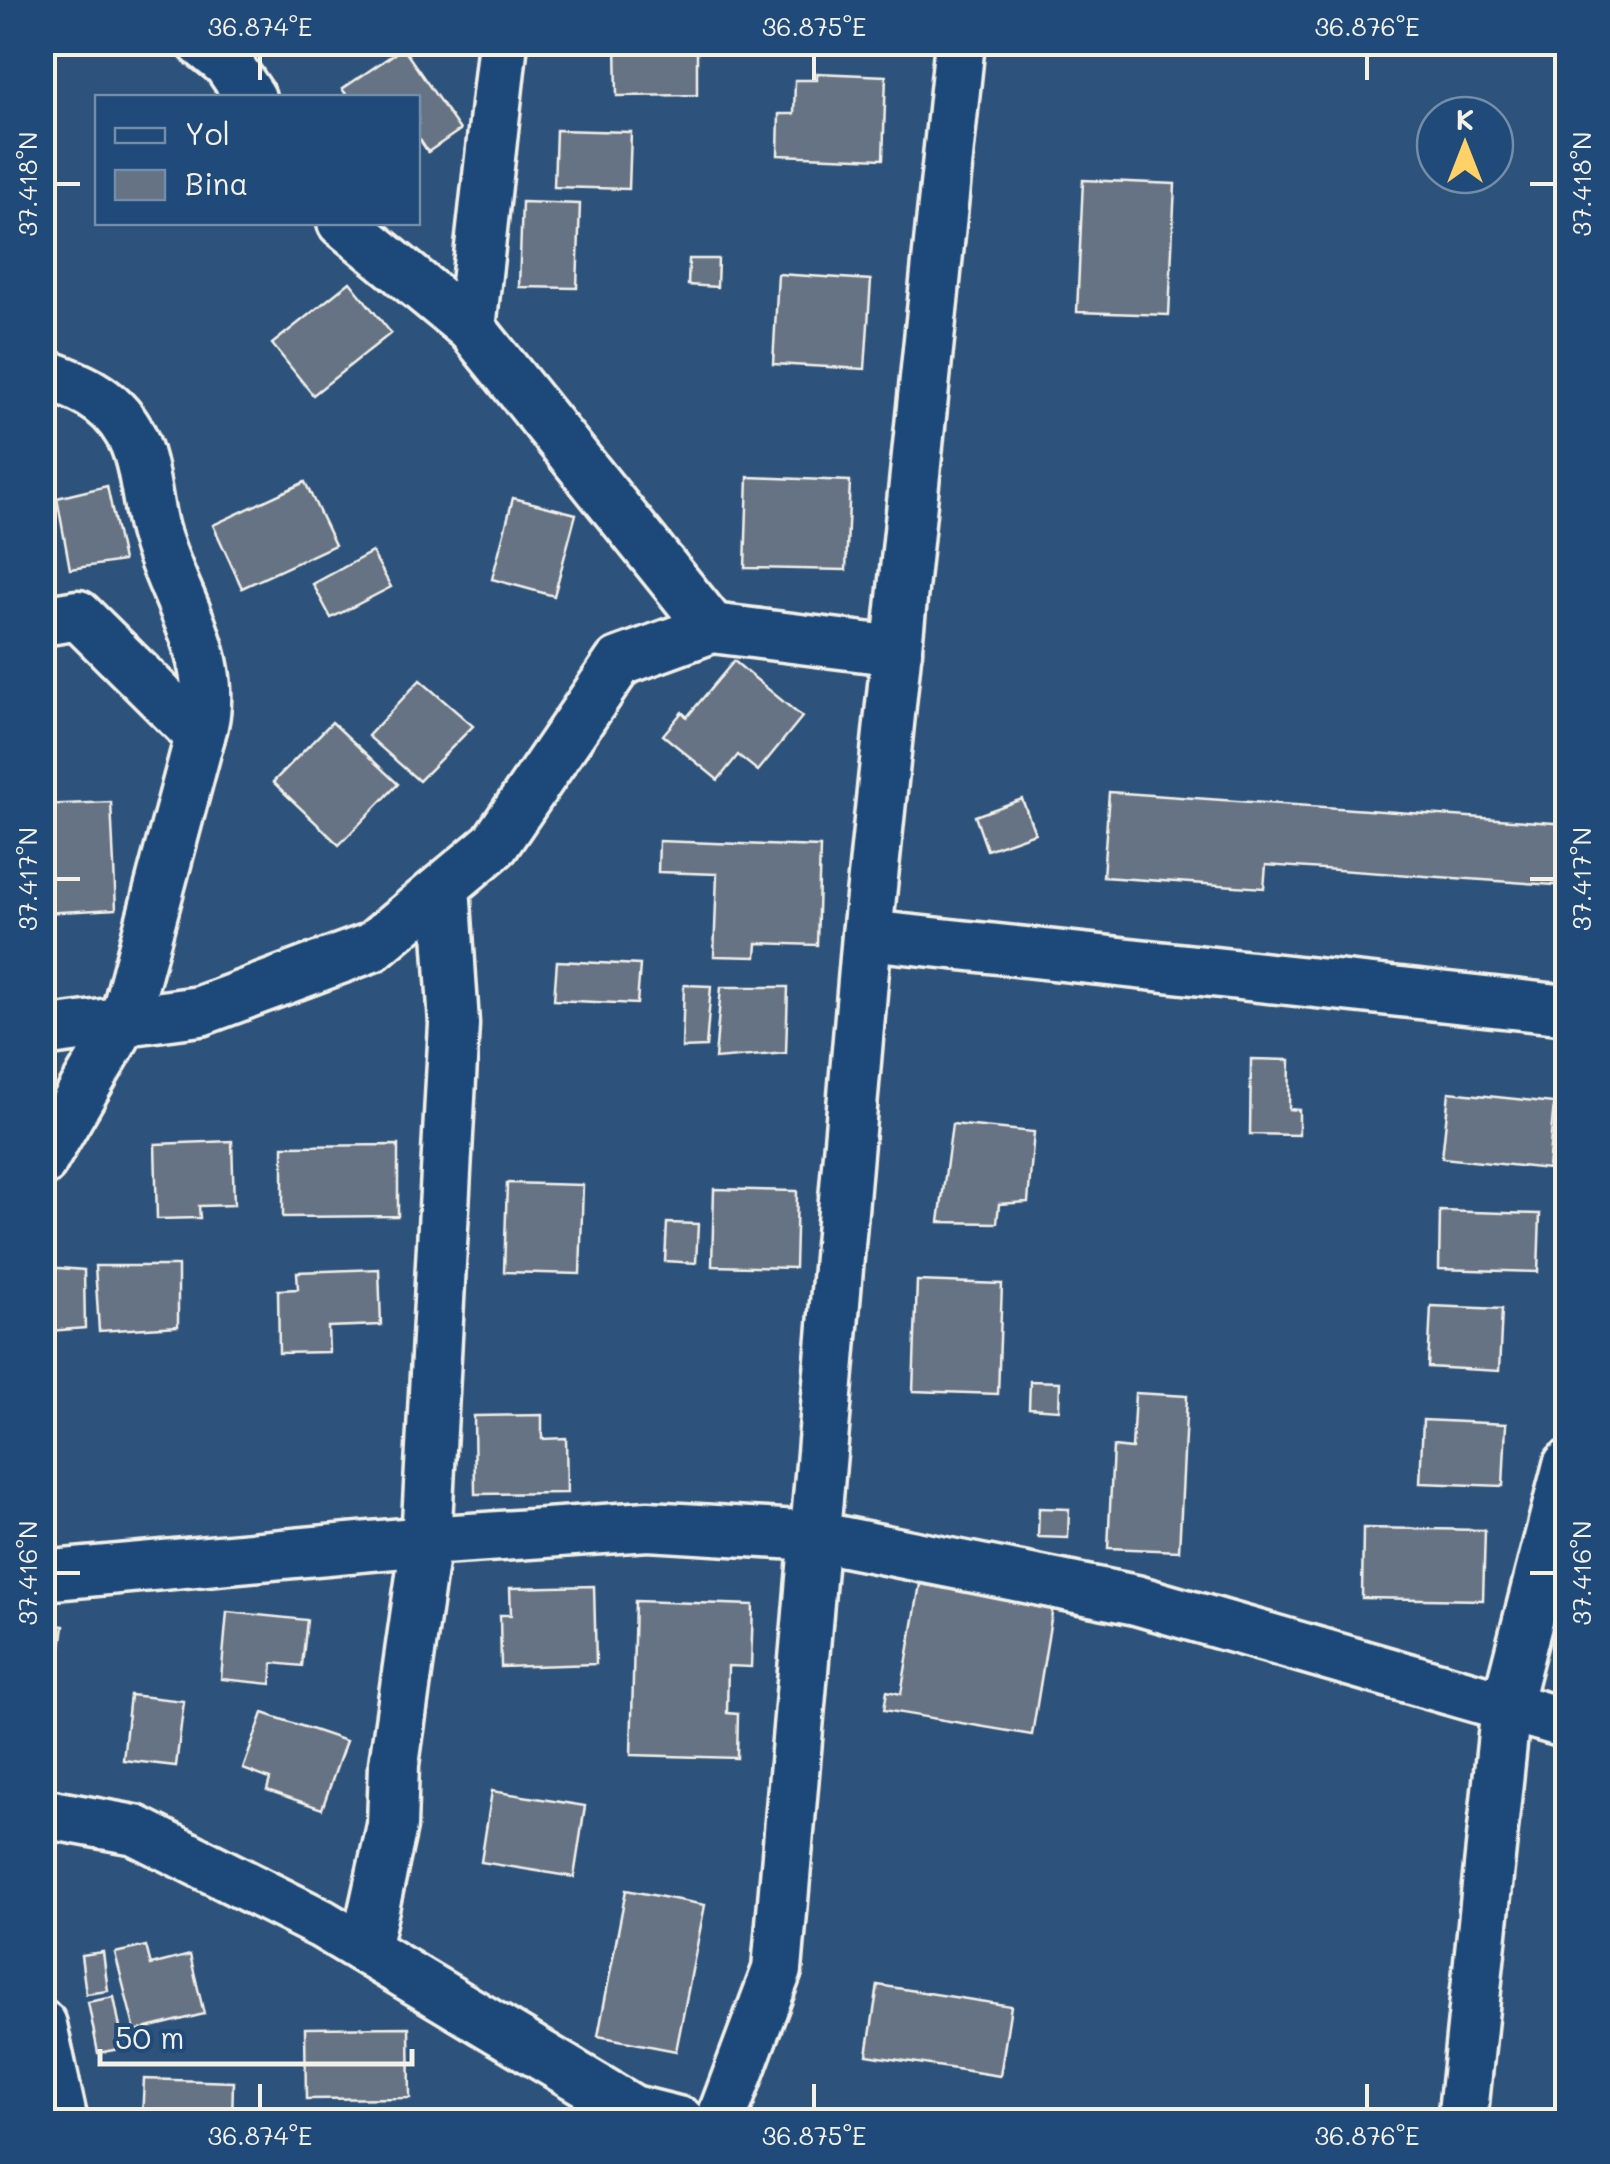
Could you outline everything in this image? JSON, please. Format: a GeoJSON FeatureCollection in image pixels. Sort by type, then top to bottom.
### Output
{"type":"FeatureCollection","features":[{"type":"Feature","properties":{"kind":"street"},"geometry":{"type":"LineString","coordinates":[[201,42],[228,64],[249,95]]}},
{"type":"Feature","properties":{"kind":"street"},"geometry":{"type":"LineString","coordinates":[[471,328],[503,42]]}},
{"type":"Feature","properties":{"kind":"street"},"geometry":{"type":"LineString","coordinates":[[720,2122],[777,1970],[867,935],[960,42]]}},
{"type":"Feature","properties":{"kind":"street"},"geometry":{"type":"LineString","coordinates":[[346,225],[471,328],[712,628]]}},
{"type":"Feature","properties":{"kind":"street"},"geometry":{"type":"LineString","coordinates":[[42,373],[89,388],[130,433],[155,533],[201,650],[208,713],[124,1021],[42,1162]]}},
{"type":"Feature","properties":{"kind":"street"},"geometry":{"type":"LineString","coordinates":[[42,621],[78,615],[200,736]]}},
{"type":"Feature","properties":{"kind":"street"},"geometry":{"type":"LineString","coordinates":[[42,1032],[200,1010],[372,947],[495,844],[619,662],[712,628],[896,651]]}},
{"type":"Feature","properties":{"kind":"street"},"geometry":{"type":"LineString","coordinates":[[364,1949],[392,1826],[394,1764],[426,1541],[454,1024],[445,886]]}},
{"type":"Feature","properties":{"kind":"street"},"geometry":{"type":"LineString","coordinates":[[867,935],[1568,1010]]}},
{"type":"Feature","properties":{"kind":"street"},"geometry":{"type":"LineString","coordinates":[[1462,2122],[1506,1706],[1568,1465]]}},
{"type":"Feature","properties":{"kind":"street"},"geometry":{"type":"LineString","coordinates":[[42,1576],[426,1541],[648,1526],[815,1536],[1136,1600],[1568,1724]]}},
{"type":"Feature","properties":{"kind":"street"},"geometry":{"type":"LineString","coordinates":[[42,1813],[135,1830],[364,1949],[633,2110],[681,2122]]}},
{"type":"Feature","properties":{"kind":"street"},"geometry":{"type":"LineString","coordinates":[[42,1843],[135,1830]]}},
{"type":"Feature","properties":{"kind":"street"},"geometry":{"type":"LineString","coordinates":[[42,2025],[62,2122]]}},
{"type":"Feature","properties":{"kind":"building"},"geometry":{"type":"Polygon","coordinates":[[[616,42],[697,42],[697,95],[617,96],[616,42]]]}},
{"type":"Feature","properties":{"kind":"building"},"geometry":{"type":"Polygon","coordinates":[[[794,42],[886,42],[885,52],[794,49],[794,42]]]}},
{"type":"Feature","properties":{"kind":"building"},"geometry":{"type":"Polygon","coordinates":[[[403,48],[460,130],[428,152],[420,140],[420,95],[344,95],[342,89],[403,48]]]}},
{"type":"Feature","properties":{"kind":"building"},"geometry":{"type":"Polygon","coordinates":[[[817,73],[886,76],[883,159],[778,155],[779,114],[794,114],[795,80],[817,80],[817,73]]]}},
{"type":"Feature","properties":{"kind":"building"},"geometry":{"type":"Polygon","coordinates":[[[556,130],[631,132],[629,189],[554,187],[556,130]]]}},
{"type":"Feature","properties":{"kind":"building"},"geometry":{"type":"Polygon","coordinates":[[[1083,180],[1175,184],[1169,315],[1077,312],[1083,180]]]}},
{"type":"Feature","properties":{"kind":"building"},"geometry":{"type":"Polygon","coordinates":[[[522,202],[580,204],[577,288],[519,287],[522,202]]]}},
{"type":"Feature","properties":{"kind":"building"},"geometry":{"type":"Polygon","coordinates":[[[689,259],[718,259],[717,287],[688,285],[689,259]]]}},
{"type":"Feature","properties":{"kind":"building"},"geometry":{"type":"Polygon","coordinates":[[[778,274],[871,280],[865,369],[773,364],[778,274]]]}},
{"type":"Feature","properties":{"kind":"building"},"geometry":{"type":"Polygon","coordinates":[[[350,282],[391,333],[313,395],[272,344],[350,282]]]}},
{"type":"Feature","properties":{"kind":"building"},"geometry":{"type":"Polygon","coordinates":[[[748,477],[850,481],[846,570],[745,568],[748,477]]]}},
{"type":"Feature","properties":{"kind":"building"},"geometry":{"type":"Polygon","coordinates":[[[305,482],[335,545],[242,588],[213,525],[305,482]]]}},
{"type":"Feature","properties":{"kind":"building"},"geometry":{"type":"Polygon","coordinates":[[[107,486],[123,561],[70,569],[57,498],[107,486]]]}},
{"type":"Feature","properties":{"kind":"building"},"geometry":{"type":"Polygon","coordinates":[[[513,498],[576,514],[554,596],[492,579],[513,498]]]}},
{"type":"Feature","properties":{"kind":"building"},"geometry":{"type":"Polygon","coordinates":[[[372,552],[391,587],[331,618],[313,584],[372,552]]]}},
{"type":"Feature","properties":{"kind":"building"},"geometry":{"type":"Polygon","coordinates":[[[734,661],[802,717],[758,771],[738,755],[718,780],[663,735],[682,712],[687,717],[734,661]]]}},
{"type":"Feature","properties":{"kind":"building"},"geometry":{"type":"Polygon","coordinates":[[[420,680],[473,726],[419,781],[368,736],[420,680]]]}},
{"type":"Feature","properties":{"kind":"building"},"geometry":{"type":"Polygon","coordinates":[[[332,722],[398,784],[339,845],[273,782],[332,722]]]}},
{"type":"Feature","properties":{"kind":"building"},"geometry":{"type":"Polygon","coordinates":[[[48,769],[51,788],[42,789],[42,770],[48,769]]]}},
{"type":"Feature","properties":{"kind":"building"},"geometry":{"type":"Polygon","coordinates":[[[1109,792],[1568,824],[1568,886],[1266,865],[1264,888],[1103,877],[1109,792]]]}},
{"type":"Feature","properties":{"kind":"building"},"geometry":{"type":"Polygon","coordinates":[[[1022,799],[1035,833],[987,850],[975,816],[1022,799]]]}},
{"type":"Feature","properties":{"kind":"building"},"geometry":{"type":"Polygon","coordinates":[[[111,802],[116,909],[42,913],[42,805],[111,802]]]}},
{"type":"Feature","properties":{"kind":"building"},"geometry":{"type":"Polygon","coordinates":[[[659,841],[820,847],[817,945],[757,943],[756,957],[714,956],[717,874],[658,872],[659,841]]]}},
{"type":"Feature","properties":{"kind":"building"},"geometry":{"type":"Polygon","coordinates":[[[557,961],[640,965],[637,1004],[554,1000],[557,961]]]}},
{"type":"Feature","properties":{"kind":"building"},"geometry":{"type":"Polygon","coordinates":[[[684,985],[711,986],[706,1047],[682,1048],[684,985]]]}},
{"type":"Feature","properties":{"kind":"building"},"geometry":{"type":"Polygon","coordinates":[[[721,987],[788,987],[786,1053],[715,1059],[721,987]]]}},
{"type":"Feature","properties":{"kind":"building"},"geometry":{"type":"Polygon","coordinates":[[[1251,1059],[1290,1060],[1289,1109],[1299,1110],[1299,1135],[1250,1134],[1251,1059]]]}},
{"type":"Feature","properties":{"kind":"building"},"geometry":{"type":"Polygon","coordinates":[[[1449,1092],[1554,1103],[1548,1169],[1442,1158],[1449,1092]]]}},
{"type":"Feature","properties":{"kind":"building"},"geometry":{"type":"Polygon","coordinates":[[[952,1124],[1034,1132],[1028,1202],[999,1204],[997,1223],[939,1222],[952,1124]]]}},
{"type":"Feature","properties":{"kind":"building"},"geometry":{"type":"Polygon","coordinates":[[[232,1141],[234,1205],[199,1206],[200,1218],[157,1219],[155,1144],[232,1141]]]}},
{"type":"Feature","properties":{"kind":"building"},"geometry":{"type":"Polygon","coordinates":[[[398,1145],[398,1216],[283,1217],[283,1146],[398,1145]]]}},
{"type":"Feature","properties":{"kind":"building"},"geometry":{"type":"Polygon","coordinates":[[[507,1183],[583,1185],[580,1274],[504,1272],[507,1183]]]}},
{"type":"Feature","properties":{"kind":"building"},"geometry":{"type":"Polygon","coordinates":[[[714,1189],[797,1191],[795,1268],[712,1266],[714,1189]]]}},
{"type":"Feature","properties":{"kind":"building"},"geometry":{"type":"Polygon","coordinates":[[[1440,1211],[1540,1214],[1538,1272],[1439,1269],[1440,1211]]]}},
{"type":"Feature","properties":{"kind":"building"},"geometry":{"type":"Polygon","coordinates":[[[667,1223],[698,1224],[696,1263],[665,1261],[667,1223]]]}},
{"type":"Feature","properties":{"kind":"building"},"geometry":{"type":"Polygon","coordinates":[[[95,1266],[178,1266],[178,1326],[99,1331],[95,1266]]]}},
{"type":"Feature","properties":{"kind":"building"},"geometry":{"type":"Polygon","coordinates":[[[46,1267],[84,1270],[85,1328],[50,1331],[46,1267]]]}},
{"type":"Feature","properties":{"kind":"building"},"geometry":{"type":"Polygon","coordinates":[[[379,1269],[381,1325],[328,1327],[329,1352],[279,1353],[278,1290],[298,1289],[297,1272],[379,1269]]]}},
{"type":"Feature","properties":{"kind":"building"},"geometry":{"type":"Polygon","coordinates":[[[917,1281],[1002,1284],[998,1394],[913,1391],[917,1281]]]}},
{"type":"Feature","properties":{"kind":"building"},"geometry":{"type":"Polygon","coordinates":[[[1431,1306],[1502,1309],[1499,1371],[1428,1367],[1431,1306]]]}},
{"type":"Feature","properties":{"kind":"building"},"geometry":{"type":"Polygon","coordinates":[[[1030,1381],[1060,1382],[1059,1410],[1029,1408],[1030,1381]]]}},
{"type":"Feature","properties":{"kind":"building"},"geometry":{"type":"Polygon","coordinates":[[[1135,1393],[1187,1396],[1179,1551],[1108,1548],[1113,1447],[1132,1449],[1135,1393]]]}},
{"type":"Feature","properties":{"kind":"building"},"geometry":{"type":"Polygon","coordinates":[[[542,1415],[542,1439],[566,1438],[567,1493],[475,1494],[474,1416],[542,1415]]]}},
{"type":"Feature","properties":{"kind":"building"},"geometry":{"type":"Polygon","coordinates":[[[1423,1420],[1506,1424],[1503,1486],[1420,1483],[1423,1420]]]}},
{"type":"Feature","properties":{"kind":"building"},"geometry":{"type":"Polygon","coordinates":[[[1039,1508],[1069,1509],[1068,1538],[1038,1537],[1039,1508]]]}},
{"type":"Feature","properties":{"kind":"building"},"geometry":{"type":"Polygon","coordinates":[[[1363,1528],[1485,1530],[1483,1600],[1362,1598],[1363,1528]]]}},
{"type":"Feature","properties":{"kind":"building"},"geometry":{"type":"Polygon","coordinates":[[[920,1584],[1053,1607],[1032,1735],[884,1710],[887,1691],[901,1694],[920,1584]]]}},
{"type":"Feature","properties":{"kind":"building"},"geometry":{"type":"Polygon","coordinates":[[[594,1586],[596,1664],[501,1667],[500,1615],[511,1615],[510,1588],[594,1586]]]}},
{"type":"Feature","properties":{"kind":"building"},"geometry":{"type":"Polygon","coordinates":[[[635,1601],[753,1605],[751,1667],[728,1666],[727,1713],[738,1714],[737,1758],[631,1755],[635,1601]]]}},
{"type":"Feature","properties":{"kind":"building"},"geometry":{"type":"Polygon","coordinates":[[[227,1612],[307,1620],[302,1666],[273,1663],[271,1684],[221,1679],[227,1612]]]}},
{"type":"Feature","properties":{"kind":"building"},"geometry":{"type":"Polygon","coordinates":[[[42,1623],[64,1626],[55,1687],[42,1685],[42,1623]]]}},
{"type":"Feature","properties":{"kind":"building"},"geometry":{"type":"Polygon","coordinates":[[[130,1695],[184,1701],[176,1766],[123,1760],[130,1695]]]}},
{"type":"Feature","properties":{"kind":"building"},"geometry":{"type":"Polygon","coordinates":[[[263,1713],[346,1741],[322,1809],[267,1790],[270,1779],[243,1769],[263,1713]]]}},
{"type":"Feature","properties":{"kind":"building"},"geometry":{"type":"Polygon","coordinates":[[[492,1791],[585,1806],[574,1877],[481,1862],[492,1791]]]}},
{"type":"Feature","properties":{"kind":"building"},"geometry":{"type":"Polygon","coordinates":[[[626,1890],[705,1905],[676,2051],[598,2036],[626,1890]]]}},
{"type":"Feature","properties":{"kind":"building"},"geometry":{"type":"Polygon","coordinates":[[[146,1946],[151,1965],[190,1955],[204,2014],[135,2031],[115,1953],[146,1946]]]}},
{"type":"Feature","properties":{"kind":"building"},"geometry":{"type":"Polygon","coordinates":[[[103,1952],[108,1991],[86,1994],[81,1955],[103,1952]]]}},
{"type":"Feature","properties":{"kind":"building"},"geometry":{"type":"Polygon","coordinates":[[[878,1985],[1011,2006],[1000,2076],[867,2055],[878,1985]]]}},
{"type":"Feature","properties":{"kind":"building"},"geometry":{"type":"Polygon","coordinates":[[[114,1997],[124,2048],[98,2053],[88,2002],[114,1997]]]}},
{"type":"Feature","properties":{"kind":"building"},"geometry":{"type":"Polygon","coordinates":[[[409,2027],[410,2098],[306,2099],[305,2028],[409,2027]]]}},
{"type":"Feature","properties":{"kind":"building"},"geometry":{"type":"Polygon","coordinates":[[[144,2079],[233,2082],[232,2122],[142,2119],[144,2079]]]}}]}
